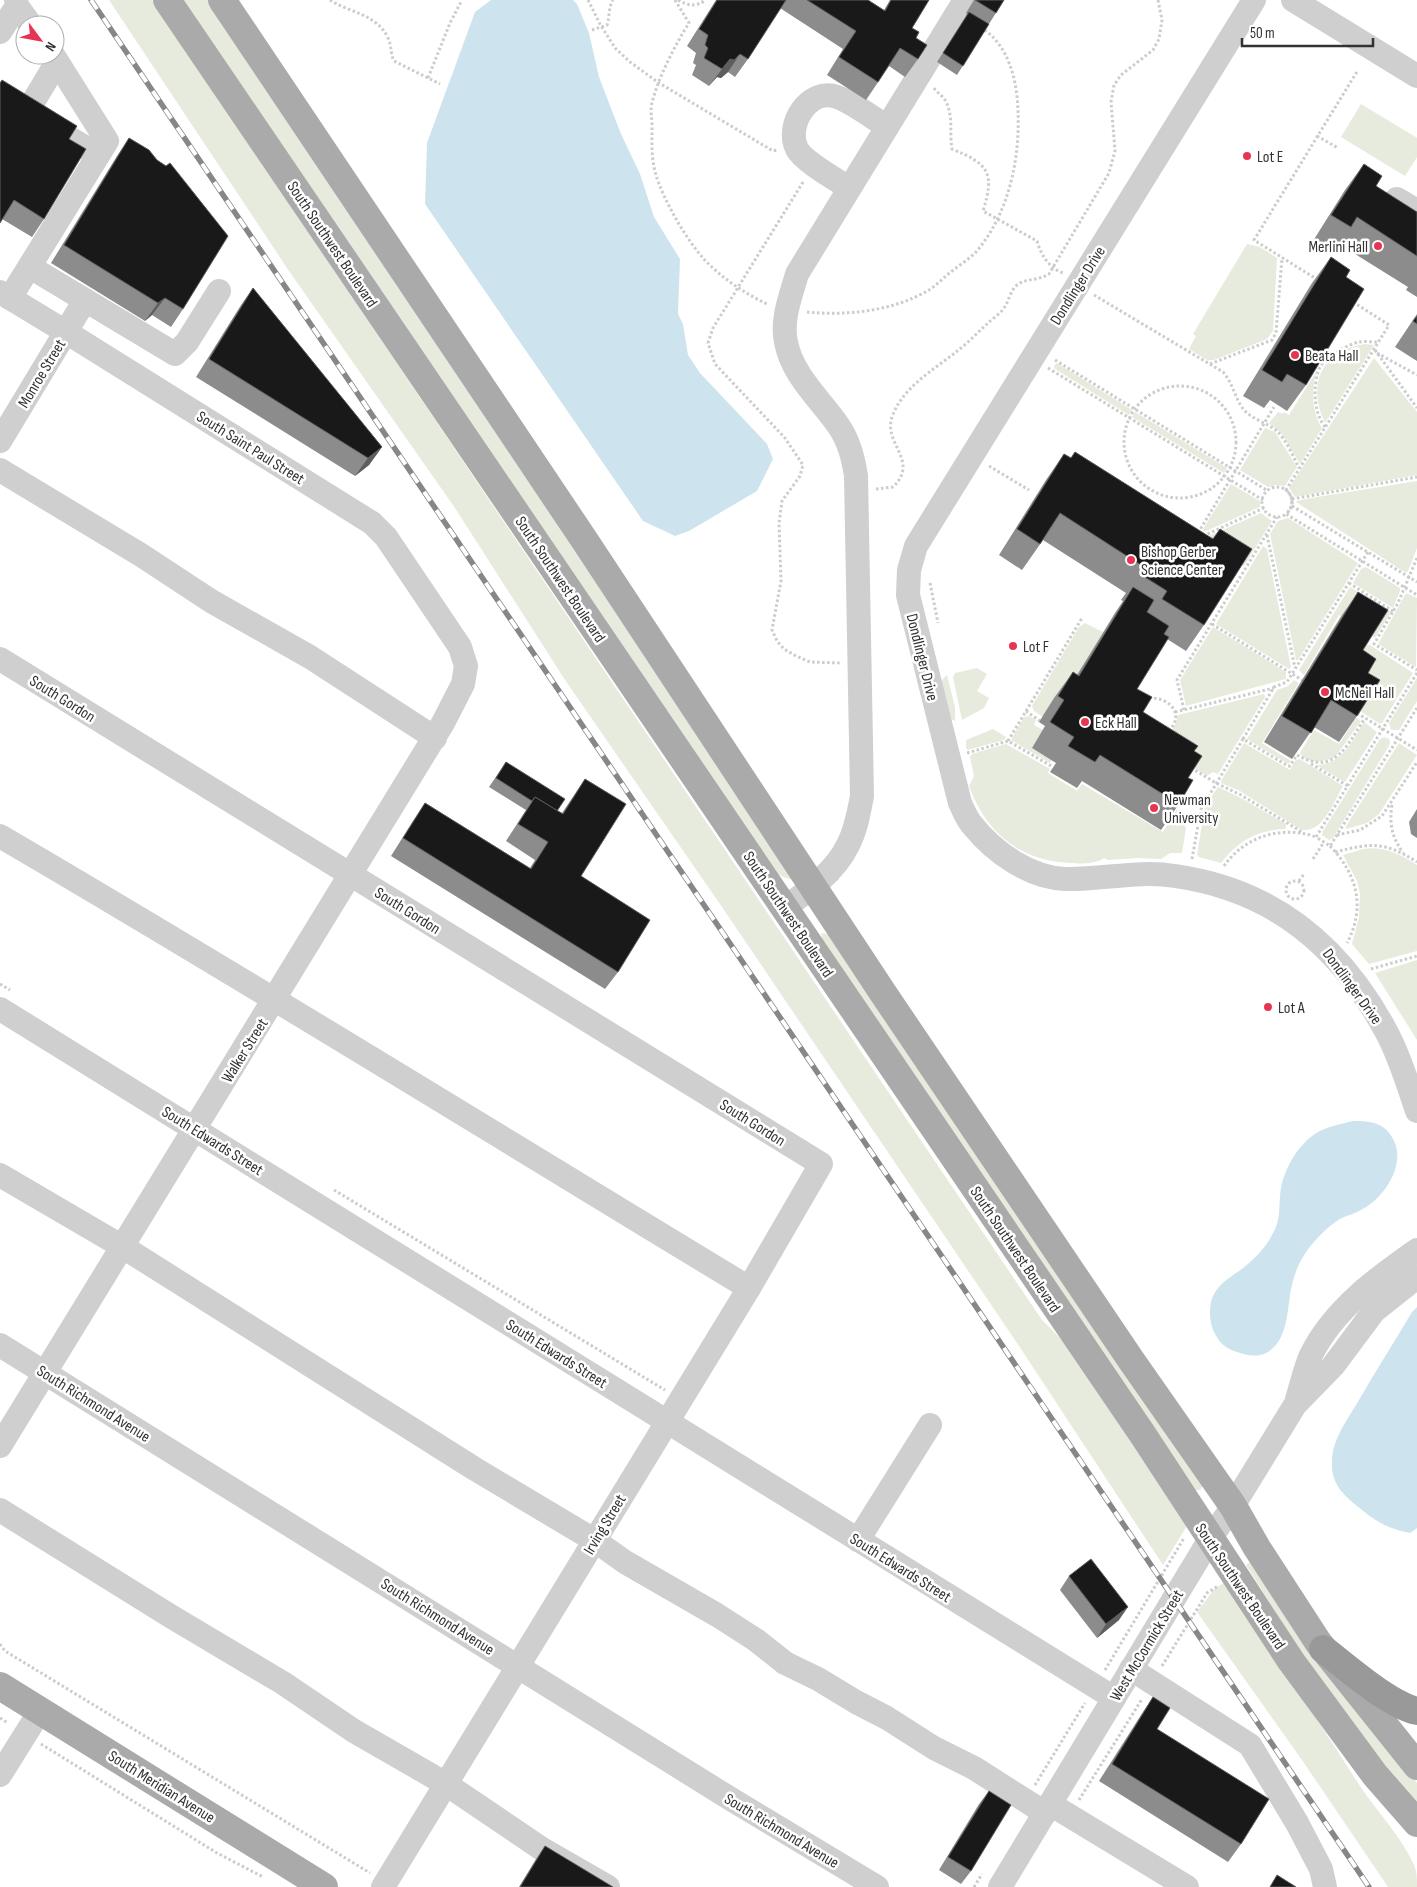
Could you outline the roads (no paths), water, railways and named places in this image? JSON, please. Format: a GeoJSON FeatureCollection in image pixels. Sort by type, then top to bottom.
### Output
{"type":"FeatureCollection","features":[{"type":"Feature","properties":{"kind":"highway"},"geometry":{"type":"LineString","coordinates":[[1324,1649],[1386,1696],[1417,1711]]}},
{"type":"Feature","properties":{"kind":"main road","name":"South Southwest Boulevard"},"geometry":{"type":"LineString","coordinates":[[167,0],[1143,1435],[1291,1661],[1375,1775],[1417,1823]]}},
{"type":"Feature","properties":{"kind":"main road","name":"South Southwest Boulevard"},"geometry":{"type":"LineString","coordinates":[[222,0],[585,541],[813,888],[1131,1360],[1233,1506],[1257,1548],[1324,1649],[1417,1766]]}},
{"type":"Feature","properties":{"kind":"main road","name":"South Meridian Avenue"},"geometry":{"type":"LineString","coordinates":[[0,1686],[324,1887]]}},
{"type":"Feature","properties":{"kind":"street","name":"Dondlinger Drive"},"geometry":{"type":"LineString","coordinates":[[1254,0],[1078,284],[1042,368],[984,464],[916,546],[908,570],[908,595],[960,803],[971,825],[990,845],[1014,862],[1040,875],[1065,879],[1145,874],[1205,881],[1236,890],[1267,904],[1293,920],[1318,939],[1348,973],[1367,1001],[1388,1034],[1417,1111]]}},
{"type":"Feature","properties":{"kind":"street"},"geometry":{"type":"LineString","coordinates":[[1293,0],[1417,76]]}},
{"type":"Feature","properties":{"kind":"street"},"geometry":{"type":"LineString","coordinates":[[0,32],[17,3],[25,15]]}},
{"type":"Feature","properties":{"kind":"street"},"geometry":{"type":"LineString","coordinates":[[784,908],[813,888],[848,846],[860,810],[862,796],[858,664],[856,476],[849,445],[839,427],[793,365],[785,341],[785,317],[797,274],[962,6]]}},
{"type":"Feature","properties":{"kind":"street"},"geometry":{"type":"LineString","coordinates":[[27,112],[51,65]]}},
{"type":"Feature","properties":{"kind":"street"},"geometry":{"type":"LineString","coordinates":[[5,295],[30,267],[107,141],[59,65]]}},
{"type":"Feature","properties":{"kind":"street"},"geometry":{"type":"LineString","coordinates":[[850,188],[806,158],[798,150],[793,137],[795,121],[806,105],[815,99],[827,95],[837,97],[887,127]]}},
{"type":"Feature","properties":{"kind":"street"},"geometry":{"type":"LineString","coordinates":[[0,96],[98,155]]}},
{"type":"Feature","properties":{"kind":"street"},"geometry":{"type":"LineString","coordinates":[[30,267],[175,354]]}},
{"type":"Feature","properties":{"kind":"street"},"geometry":{"type":"LineString","coordinates":[[152,385],[175,354],[187,342],[219,291]]}},
{"type":"Feature","properties":{"kind":"street","name":"South Saint Paul Street"},"geometry":{"type":"LineString","coordinates":[[5,295],[372,523],[386,537],[460,647]]}},
{"type":"Feature","properties":{"kind":"street","name":"Monroe Street"},"geometry":{"type":"LineString","coordinates":[[0,441],[85,300]]}},
{"type":"Feature","properties":{"kind":"street"},"geometry":{"type":"LineString","coordinates":[[0,470],[141,555],[211,601],[310,657],[435,738]]}},
{"type":"Feature","properties":{"kind":"street","name":"Walker Street"},"geometry":{"type":"LineString","coordinates":[[0,1446],[435,738],[463,684],[466,666],[460,647]]}},
{"type":"Feature","properties":{"kind":"street","name":"South Gordon"},"geometry":{"type":"LineString","coordinates":[[0,659],[816,1161]]}},
{"type":"Feature","properties":{"kind":"street"},"geometry":{"type":"LineString","coordinates":[[0,836],[191,948],[749,1288]]}},
{"type":"Feature","properties":{"kind":"street","name":"South Edwards Street"},"geometry":{"type":"LineString","coordinates":[[8,1001],[195,1129],[1114,1698]]}},
{"type":"Feature","properties":{"kind":"street","name":"Irving Street"},"geometry":{"type":"LineString","coordinates":[[384,1885],[749,1288],[821,1164],[816,1161]]}},
{"type":"Feature","properties":{"kind":"street"},"geometry":{"type":"LineString","coordinates":[[0,1175],[123,1247],[475,1469],[594,1540],[625,1562],[725,1620],[756,1640],[785,1663],[818,1679],[887,1718],[934,1748],[1047,1808],[1187,1887]]}},
{"type":"Feature","properties":{"kind":"street","name":"West McCormick Street"},"geometry":{"type":"LineString","coordinates":[[1295,1405],[1311,1355],[1328,1330],[1357,1294],[1417,1250]]}},
{"type":"Feature","properties":{"kind":"street","name":"West McCormick Street"},"geometry":{"type":"LineString","coordinates":[[1000,1887],[1131,1669],[1295,1405],[1333,1366],[1374,1311],[1417,1277]]}},
{"type":"Feature","properties":{"kind":"street","name":"South Richmond Avenue"},"geometry":{"type":"LineString","coordinates":[[0,1345],[726,1796],[877,1887]]}},
{"type":"Feature","properties":{"kind":"street"},"geometry":{"type":"LineString","coordinates":[[858,1540],[930,1425]]}},
{"type":"Feature","properties":{"kind":"street"},"geometry":{"type":"LineString","coordinates":[[0,1510],[172,1617],[283,1683],[354,1731],[446,1784],[542,1849],[608,1887]]}},
{"type":"Feature","properties":{"kind":"street"},"geometry":{"type":"LineString","coordinates":[[1131,1669],[1250,1745],[1297,1823],[1321,1868],[1326,1887]]}},
{"type":"Feature","properties":{"kind":"street"},"geometry":{"type":"LineString","coordinates":[[0,1775],[40,1710]]}},
{"type":"Feature","properties":{"kind":"water"},"geometry":{"type":"Polygon","coordinates":[[[491,0],[573,0],[577,4],[589,33],[599,77],[621,134],[640,174],[654,217],[680,259],[678,314],[683,324],[688,355],[700,373],[767,444],[773,459],[757,491],[689,531],[675,536],[643,521],[425,204],[427,143],[475,12],[491,0]]]}},
{"type":"Feature","properties":{"kind":"water"},"geometry":{"type":"Polygon","coordinates":[[[1353,1121],[1378,1124],[1391,1135],[1397,1151],[1397,1161],[1390,1181],[1369,1205],[1335,1222],[1310,1246],[1294,1278],[1284,1331],[1274,1347],[1262,1355],[1254,1356],[1242,1354],[1226,1347],[1215,1335],[1210,1319],[1211,1302],[1214,1294],[1223,1283],[1255,1258],[1269,1240],[1277,1223],[1283,1180],[1289,1164],[1299,1149],[1318,1132],[1353,1121]]]}},
{"type":"Feature","properties":{"kind":"water"},"geometry":{"type":"Polygon","coordinates":[[[1417,1307],[1417,1528],[1410,1533],[1381,1523],[1352,1502],[1338,1487],[1333,1476],[1332,1462],[1335,1445],[1341,1430],[1412,1312],[1417,1307]]]}},
{"type":"Feature","properties":{"kind":"railway"},"geometry":{"type":"LineString","coordinates":[[91,0],[1369,1887]]}},
{"type":"Feature","properties":{"kind":"place","name":"Lot E"},"geometry":{"type":"Point","coordinates":[1247,156]}},
{"type":"Feature","properties":{"kind":"place","name":"Merlini Hall"},"geometry":{"type":"Point","coordinates":[1378,246]}},
{"type":"Feature","properties":{"kind":"place","name":"Beata Hall"},"geometry":{"type":"Point","coordinates":[1295,355]}},
{"type":"Feature","properties":{"kind":"place","name":"Bishop Gerber Science Center"},"geometry":{"type":"Point","coordinates":[1131,560]}},
{"type":"Feature","properties":{"kind":"place","name":"Lot F"},"geometry":{"type":"Point","coordinates":[1013,646]}},
{"type":"Feature","properties":{"kind":"place","name":"McNeil Hall"},"geometry":{"type":"Point","coordinates":[1325,692]}},
{"type":"Feature","properties":{"kind":"place","name":"Eck Hall"},"geometry":{"type":"Point","coordinates":[1085,722]}},
{"type":"Feature","properties":{"kind":"place","name":"Newman University"},"geometry":{"type":"Point","coordinates":[1154,808]}},
{"type":"Feature","properties":{"kind":"place","name":"Lot A"},"geometry":{"type":"Point","coordinates":[1268,1007]}}]}
